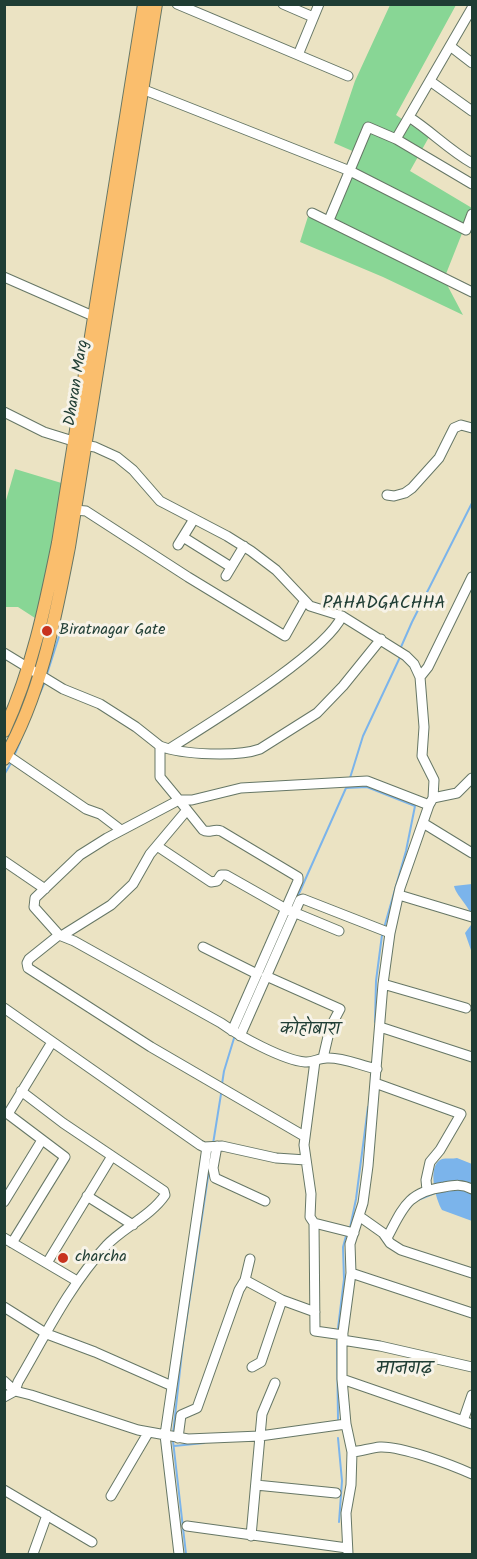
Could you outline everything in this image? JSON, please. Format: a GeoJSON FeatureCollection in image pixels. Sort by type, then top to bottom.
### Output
{"type":"FeatureCollection","features":[{"type":"Feature","properties":{"kind":"main road","name":"Dharan Marg"},"geometry":{"type":"LineString","coordinates":[[4,731],[34,671],[53,625],[75,510],[79,443],[93,316],[144,4]]}},
{"type":"Feature","properties":{"kind":"main road","name":"Dharan Marg"},"geometry":{"type":"LineString","coordinates":[[6,757],[34,671],[42,621],[79,443],[156,4]]}},
{"type":"Feature","properties":{"kind":"street"},"geometry":{"type":"LineString","coordinates":[[177,4],[348,76]]}},
{"type":"Feature","properties":{"kind":"street"},"geometry":{"type":"LineString","coordinates":[[283,4],[314,17]]}},
{"type":"Feature","properties":{"kind":"street"},"geometry":{"type":"LineString","coordinates":[[298,55],[318,4]]}},
{"type":"Feature","properties":{"kind":"street"},"geometry":{"type":"LineString","coordinates":[[396,140],[472,8]]}},
{"type":"Feature","properties":{"kind":"street"},"geometry":{"type":"LineString","coordinates":[[450,46],[472,63]]}},
{"type":"Feature","properties":{"kind":"street"},"geometry":{"type":"LineString","coordinates":[[430,81],[472,111]]}},
{"type":"Feature","properties":{"kind":"street"},"geometry":{"type":"LineString","coordinates":[[142,89],[350,171],[466,230],[472,214]]}},
{"type":"Feature","properties":{"kind":"street"},"geometry":{"type":"LineString","coordinates":[[409,117],[472,163]]}},
{"type":"Feature","properties":{"kind":"street"},"geometry":{"type":"LineString","coordinates":[[329,220],[368,127],[396,140],[472,184]]}},
{"type":"Feature","properties":{"kind":"street"},"geometry":{"type":"LineString","coordinates":[[312,213],[472,292]]}},
{"type":"Feature","properties":{"kind":"street"},"geometry":{"type":"LineString","coordinates":[[4,277],[93,316]]}},
{"type":"Feature","properties":{"kind":"street"},"geometry":{"type":"LineString","coordinates":[[4,412],[44,432],[95,447],[117,457],[133,470],[160,501],[244,546],[276,570],[304,602],[342,616],[381,639],[406,656],[414,664],[420,677],[424,727],[422,756],[434,780],[431,801],[399,895],[390,933],[383,984],[368,1166],[359,1216],[350,1245],[351,1273],[342,1338],[342,1379],[346,1424],[352,1452],[351,1485],[346,1513],[347,1551],[187,1526]]}},
{"type":"Feature","properties":{"kind":"street"},"geometry":{"type":"LineString","coordinates":[[387,495],[405,493],[412,488],[439,458],[454,428],[461,425],[472,428]]}},
{"type":"Feature","properties":{"kind":"street"},"geometry":{"type":"LineString","coordinates":[[75,510],[86,511],[285,636],[304,602]]}},
{"type":"Feature","properties":{"kind":"street"},"geometry":{"type":"LineString","coordinates":[[194,519],[180,541],[228,571],[244,546]]}},
{"type":"Feature","properties":{"kind":"street"},"geometry":{"type":"LineString","coordinates":[[420,677],[428,667],[472,577]]}},
{"type":"Feature","properties":{"kind":"street"},"geometry":{"type":"LineString","coordinates":[[236,1033],[290,910],[298,877],[221,831],[205,831],[160,777],[165,748],[296,663],[339,624],[342,616]]}},
{"type":"Feature","properties":{"kind":"street"},"geometry":{"type":"LineString","coordinates":[[4,654],[63,688],[108,709],[165,748],[200,753],[251,753],[317,713],[343,686],[381,639]]}},
{"type":"Feature","properties":{"kind":"street"},"geometry":{"type":"LineString","coordinates":[[6,757],[86,809],[100,814],[121,830]]}},
{"type":"Feature","properties":{"kind":"street"},"geometry":{"type":"LineString","coordinates":[[376,1069],[333,1058],[306,1063],[236,1033],[61,935],[34,907],[35,898],[80,855],[121,830],[179,800],[192,800],[241,788],[367,781],[431,801],[457,793],[472,778]]}},
{"type":"Feature","properties":{"kind":"street"},"geometry":{"type":"LineString","coordinates":[[187,810],[150,854],[133,884],[111,905],[61,935],[29,959],[28,968],[151,1047],[304,1136]]}},
{"type":"Feature","properties":{"kind":"street"},"geometry":{"type":"LineString","coordinates":[[423,822],[472,853]]}},
{"type":"Feature","properties":{"kind":"street"},"geometry":{"type":"LineString","coordinates":[[157,846],[211,882],[217,881],[221,875],[226,875],[290,910],[339,931]]}},
{"type":"Feature","properties":{"kind":"street"},"geometry":{"type":"LineString","coordinates":[[4,861],[45,888]]}},
{"type":"Feature","properties":{"kind":"street"},"geometry":{"type":"LineString","coordinates":[[399,895],[471,917]]}},
{"type":"Feature","properties":{"kind":"street"},"geometry":{"type":"LineString","coordinates":[[290,910],[303,899],[390,933]]}},
{"type":"Feature","properties":{"kind":"street"},"geometry":{"type":"LineString","coordinates":[[203,946],[340,1009],[330,1028],[319,1060],[304,1136],[311,1194],[310,1217],[314,1223],[315,1330],[472,1367]]}},
{"type":"Feature","properties":{"kind":"street"},"geometry":{"type":"LineString","coordinates":[[383,984],[466,1008]]}},
{"type":"Feature","properties":{"kind":"street"},"geometry":{"type":"LineString","coordinates":[[4,1008],[200,1145],[276,1158],[306,1160]]}},
{"type":"Feature","properties":{"kind":"street"},"geometry":{"type":"LineString","coordinates":[[380,1027],[472,1057]]}},
{"type":"Feature","properties":{"kind":"street"},"geometry":{"type":"LineString","coordinates":[[52,1042],[8,1116],[64,1158],[8,1241],[77,1281]]}},
{"type":"Feature","properties":{"kind":"street"},"geometry":{"type":"LineString","coordinates":[[375,1083],[461,1114],[430,1162],[426,1180],[429,1190]]}},
{"type":"Feature","properties":{"kind":"street"},"geometry":{"type":"LineString","coordinates":[[4,1397],[15,1391],[18,1382],[77,1281],[107,1244],[133,1226],[164,1197],[164,1191],[21,1091]]}},
{"type":"Feature","properties":{"kind":"street"},"geometry":{"type":"LineString","coordinates":[[4,1202],[42,1140]]}},
{"type":"Feature","properties":{"kind":"street"},"geometry":{"type":"LineString","coordinates":[[212,1146],[215,1178],[265,1201]]}},
{"type":"Feature","properties":{"kind":"street"},"geometry":{"type":"LineString","coordinates":[[179,1554],[165,1435],[212,1146]]}},
{"type":"Feature","properties":{"kind":"street"},"geometry":{"type":"LineString","coordinates":[[47,1263],[112,1156]]}},
{"type":"Feature","properties":{"kind":"street"},"geometry":{"type":"LineString","coordinates":[[387,1238],[404,1205],[414,1196],[448,1186],[460,1185],[472,1188]]}},
{"type":"Feature","properties":{"kind":"street"},"geometry":{"type":"LineString","coordinates":[[87,1196],[133,1226]]}},
{"type":"Feature","properties":{"kind":"street"},"geometry":{"type":"LineString","coordinates":[[359,1216],[383,1233],[394,1246],[401,1250],[472,1273]]}},
{"type":"Feature","properties":{"kind":"street"},"geometry":{"type":"LineString","coordinates":[[314,1223],[354,1233]]}},
{"type":"Feature","properties":{"kind":"street"},"geometry":{"type":"LineString","coordinates":[[178,1438],[181,1415],[197,1408],[239,1290],[245,1280],[250,1259]]}},
{"type":"Feature","properties":{"kind":"street"},"geometry":{"type":"LineString","coordinates":[[351,1273],[472,1313]]}},
{"type":"Feature","properties":{"kind":"street"},"geometry":{"type":"LineString","coordinates":[[245,1280],[282,1300],[315,1312]]}},
{"type":"Feature","properties":{"kind":"street"},"geometry":{"type":"LineString","coordinates":[[252,1367],[261,1362],[282,1300]]}},
{"type":"Feature","properties":{"kind":"street"},"geometry":{"type":"LineString","coordinates":[[4,1307],[47,1334],[95,1352],[172,1386]]}},
{"type":"Feature","properties":{"kind":"street"},"geometry":{"type":"LineString","coordinates":[[342,1379],[468,1422],[472,1395]]}},
{"type":"Feature","properties":{"kind":"street"},"geometry":{"type":"LineString","coordinates":[[4,1381],[15,1391],[148,1433],[178,1438],[260,1436],[346,1424]]}},
{"type":"Feature","properties":{"kind":"street"},"geometry":{"type":"LineString","coordinates":[[251,1536],[262,1414],[275,1383]]}},
{"type":"Feature","properties":{"kind":"street"},"geometry":{"type":"LineString","coordinates":[[111,1496],[148,1433]]}},
{"type":"Feature","properties":{"kind":"street"},"geometry":{"type":"LineString","coordinates":[[352,1452],[381,1447],[390,1448],[438,1461],[472,1474]]}},
{"type":"Feature","properties":{"kind":"street"},"geometry":{"type":"LineString","coordinates":[[256,1485],[336,1493]]}},
{"type":"Feature","properties":{"kind":"street"},"geometry":{"type":"LineString","coordinates":[[4,1490],[92,1542]]}},
{"type":"Feature","properties":{"kind":"street"},"geometry":{"type":"LineString","coordinates":[[33,1554],[48,1515]]}},
{"type":"Feature","properties":{"kind":"green space"},"geometry":{"type":"Polygon","coordinates":[[[390,5],[456,5],[396,115],[429,137],[410,171],[472,208],[444,279],[463,315],[383,277],[300,242],[310,210],[329,220],[357,153],[334,143],[355,81],[390,5]]]}},
{"type":"Feature","properties":{"kind":"green space"},"geometry":{"type":"Polygon","coordinates":[[[15,469],[78,488],[52,629],[18,607],[5,607],[5,504],[15,469]]]}},
{"type":"Feature","properties":{"kind":"water"},"geometry":{"type":"Polygon","coordinates":[[[472,884],[472,920],[469,910],[454,886],[472,884]]]}},
{"type":"Feature","properties":{"kind":"water"},"geometry":{"type":"Polygon","coordinates":[[[472,920],[472,953],[465,933],[472,920]]]}},
{"type":"Feature","properties":{"kind":"water"},"geometry":{"type":"Polygon","coordinates":[[[457,1158],[472,1164],[472,1183],[465,1182],[458,1188],[472,1193],[472,1221],[442,1210],[435,1191],[433,1175],[437,1163],[442,1159],[457,1158]]]}},
{"type":"Feature","properties":{"kind":"waterway"},"geometry":{"type":"LineString","coordinates":[[401,647],[472,503]]}},
{"type":"Feature","properties":{"kind":"waterway"},"geometry":{"type":"LineString","coordinates":[[47,674],[61,630]]}},
{"type":"Feature","properties":{"kind":"waterway"},"geometry":{"type":"LineString","coordinates":[[350,778],[363,736],[401,655]]}},
{"type":"Feature","properties":{"kind":"waterway"},"geometry":{"type":"LineString","coordinates":[[39,695],[44,684]]}},
{"type":"Feature","properties":{"kind":"waterway"},"geometry":{"type":"LineString","coordinates":[[14,756],[20,742]]}},
{"type":"Feature","properties":{"kind":"waterway"},"geometry":{"type":"LineString","coordinates":[[4,775],[11,763]]}},
{"type":"Feature","properties":{"kind":"waterway"},"geometry":{"type":"LineString","coordinates":[[297,898],[346,788],[367,787],[415,806],[406,851],[384,928]]}},
{"type":"Feature","properties":{"kind":"waterway"},"geometry":{"type":"LineString","coordinates":[[375,1022],[376,981],[382,935]]}},
{"type":"Feature","properties":{"kind":"waterway"},"geometry":{"type":"LineString","coordinates":[[243,1017],[274,948]]}},
{"type":"Feature","properties":{"kind":"waterway"},"geometry":{"type":"LineString","coordinates":[[222,1084],[235,1035]]}},
{"type":"Feature","properties":{"kind":"waterway"},"geometry":{"type":"LineString","coordinates":[[213,1144],[221,1094]]}},
{"type":"Feature","properties":{"kind":"waterway"},"geometry":{"type":"LineString","coordinates":[[350,1228],[368,1107]]}},
{"type":"Feature","properties":{"kind":"waterway"},"geometry":{"type":"LineString","coordinates":[[173,1434],[183,1343],[209,1170]]}},
{"type":"Feature","properties":{"kind":"waterway"},"geometry":{"type":"LineString","coordinates":[[418,1200],[435,1193]]}},
{"type":"Feature","properties":{"kind":"waterway"},"geometry":{"type":"LineString","coordinates":[[338,1328],[344,1279],[343,1247],[346,1236]]}},
{"type":"Feature","properties":{"kind":"waterway"},"geometry":{"type":"LineString","coordinates":[[337,1341],[338,1419]]}},
{"type":"Feature","properties":{"kind":"waterway"},"geometry":{"type":"LineString","coordinates":[[338,1438],[342,1481],[339,1522]]}},
{"type":"Feature","properties":{"kind":"waterway"},"geometry":{"type":"LineString","coordinates":[[173,1441],[186,1554]]}},
{"type":"Feature","properties":{"kind":"waterway"},"geometry":{"type":"LineString","coordinates":[[174,1446],[204,1443]]}},
{"type":"Feature","properties":{"kind":"place","name":"Biratnagar Gate"},"geometry":{"type":"Point","coordinates":[47,631]}},
{"type":"Feature","properties":{"kind":"place","name":"charcha"},"geometry":{"type":"Point","coordinates":[63,1258]}},
{"type":"Feature","properties":{"kind":"district","name":"PAHADGACHHA"},"geometry":{"type":"Point","coordinates":[384,605]}},
{"type":"Feature","properties":{"kind":"district","name":"कोहोबारा"},"geometry":{"type":"Point","coordinates":[310,1031]}},
{"type":"Feature","properties":{"kind":"district","name":"मानगढ़"},"geometry":{"type":"Point","coordinates":[404,1371]}}]}
